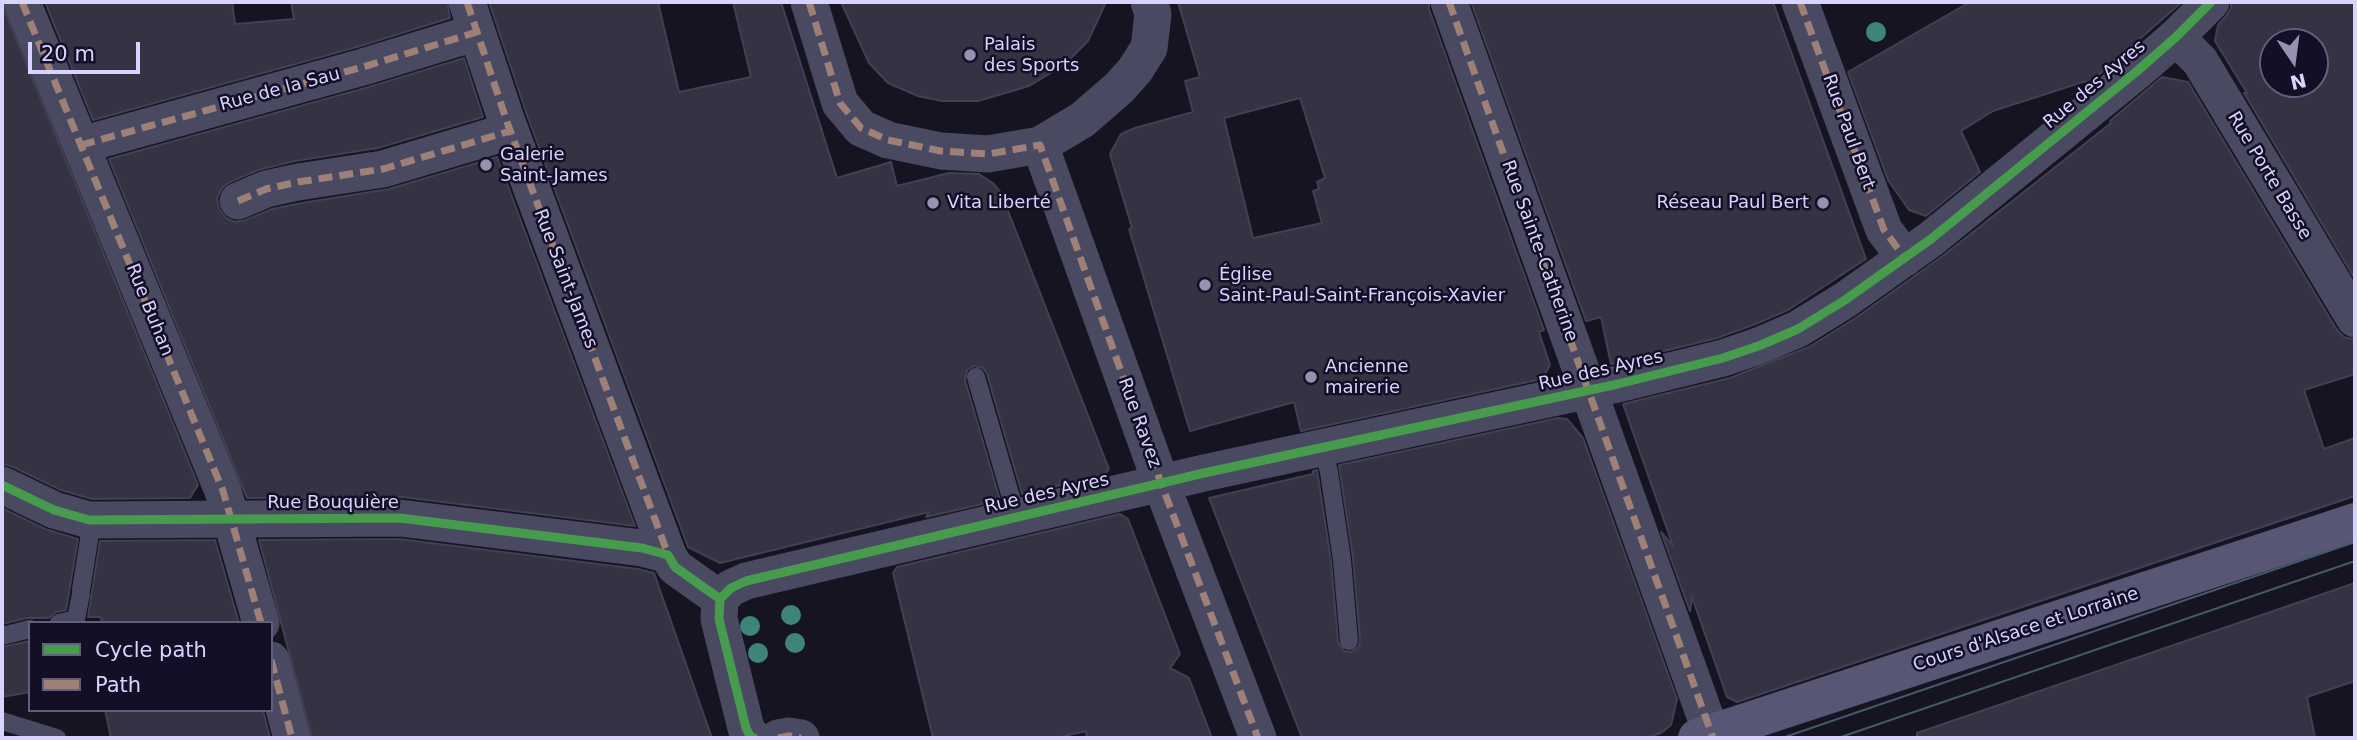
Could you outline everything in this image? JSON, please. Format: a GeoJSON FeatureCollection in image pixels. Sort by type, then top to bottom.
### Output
{"type":"FeatureCollection","features":[{"type":"Feature","properties":{"kind":"street","name":"Rue Buhan"},"geometry":{"type":"LineString","coordinates":[[22,2],[223,491],[260,621]]}},
{"type":"Feature","properties":{"kind":"street"},"geometry":{"type":"LineString","coordinates":[[809,2],[840,103],[861,128],[888,140],[941,150],[988,154],[1040,145],[1082,120],[1119,88],[1149,48],[1153,14],[1149,2]]}},
{"type":"Feature","properties":{"kind":"street","name":"Rue Sainte-Catherine"},"geometry":{"type":"LineString","coordinates":[[1449,2],[1588,390],[1707,737]]}},
{"type":"Feature","properties":{"kind":"street","name":"Rue Paul Bert"},"geometry":{"type":"LineString","coordinates":[[1800,2],[1884,230],[1905,258]]}},
{"type":"Feature","properties":{"kind":"street","name":"Rue des Ayres"},"geometry":{"type":"LineString","coordinates":[[720,599],[731,588],[747,581],[1161,483],[1588,390],[1723,358],[1760,345],[1798,329],[1905,258],[2176,37],[2211,2]]}},
{"type":"Feature","properties":{"kind":"street","name":"Rue de la Sau"},"geometry":{"type":"LineString","coordinates":[[81,145],[363,67],[472,17]]}},
{"type":"Feature","properties":{"kind":"street","name":"Rue Saint-James"},"geometry":{"type":"LineString","coordinates":[[472,17],[510,131],[668,555]]}},
{"type":"Feature","properties":{"kind":"street","name":"Rue Porte Basse"},"geometry":{"type":"LineString","coordinates":[[2176,37],[2200,61],[2355,319]]}},
{"type":"Feature","properties":{"kind":"street"},"geometry":{"type":"LineString","coordinates":[[238,201],[266,189],[383,169],[510,131]]}},
{"type":"Feature","properties":{"kind":"street","name":"Rue Ravez"},"geometry":{"type":"LineString","coordinates":[[1040,145],[1161,483],[1258,738]]}},
{"type":"Feature","properties":{"kind":"street","name":"Rue Bouquière"},"geometry":{"type":"LineString","coordinates":[[2,485],[54,510],[89,520],[400,518],[642,548],[668,555]]}},
{"type":"Feature","properties":{"kind":"street","name":"Cours d'Alsace et Lorraine"},"geometry":{"type":"LineString","coordinates":[[1707,737],[2355,522]]}},
{"type":"Feature","properties":{"kind":"street"},"geometry":{"type":"LineString","coordinates":[[668,555],[675,567],[720,599],[719,620],[746,729],[757,738],[801,738]]}},
{"type":"Feature","properties":{"kind":"street"},"geometry":{"type":"LineString","coordinates":[[273,667],[292,738]]}},
{"type":"Feature","properties":{"kind":"lane"},"geometry":{"type":"LineString","coordinates":[[976,377],[1017,518]]}},
{"type":"Feature","properties":{"kind":"lane"},"geometry":{"type":"LineString","coordinates":[[1323,447],[1342,560],[1349,641]]}},
{"type":"Feature","properties":{"kind":"lane"},"geometry":{"type":"LineString","coordinates":[[68,621],[76,619],[89,540],[89,520]]}},
{"type":"Feature","properties":{"kind":"lane"},"geometry":{"type":"LineString","coordinates":[[2,636],[28,630]]}},
{"type":"Feature","properties":{"kind":"lane"},"geometry":{"type":"LineString","coordinates":[[2,721],[57,738]]}},
{"type":"Feature","properties":{"kind":"building"},"geometry":{"type":"Polygon","coordinates":[[[45,2],[232,2],[235,24],[294,19],[291,2],[447,2],[450,18],[357,47],[93,120],[45,2]]]}},
{"type":"Feature","properties":{"kind":"building"},"geometry":{"type":"Polygon","coordinates":[[[489,2],[658,2],[679,92],[751,77],[733,2],[781,2],[837,178],[891,162],[897,186],[949,173],[979,174],[994,184],[1001,193],[1109,469],[1104,475],[1022,494],[987,374],[983,368],[974,366],[967,370],[965,380],[1000,500],[926,517],[929,512],[720,563],[688,547],[527,115],[489,2]]]}},
{"type":"Feature","properties":{"kind":"building","name":"Palais des Sports"},"geometry":{"type":"Polygon","coordinates":[[[841,2],[1106,2],[1088,41],[1064,65],[1029,86],[978,101],[942,101],[918,96],[888,83],[869,63],[841,2]]]}},
{"type":"Feature","properties":{"kind":"building"},"geometry":{"type":"Polygon","coordinates":[[[1178,2],[1429,2],[1429,9],[1544,330],[1539,332],[1550,365],[1542,379],[1301,431],[1294,402],[1190,431],[1129,229],[1132,228],[1110,154],[1121,134],[1193,112],[1185,81],[1200,77],[1178,2]],[[1300,98],[1224,118],[1253,238],[1322,223],[1313,191],[1319,189],[1317,182],[1325,178],[1300,98]]]}},
{"type":"Feature","properties":{"kind":"building"},"geometry":{"type":"Polygon","coordinates":[[[1471,2],[1773,2],[1866,259],[1788,310],[1753,325],[1717,338],[1611,364],[1601,317],[1586,321],[1471,2]]]}},
{"type":"Feature","properties":{"kind":"building"},"geometry":{"type":"Polygon","coordinates":[[[1970,2],[2182,2],[2088,84],[2086,81],[1993,111],[1961,131],[1980,172],[1926,216],[1909,210],[1888,180],[1848,72],[1970,2]]]}},
{"type":"Feature","properties":{"kind":"building"},"geometry":{"type":"Polygon","coordinates":[[[2231,2],[2355,2],[2355,279],[2215,41],[2218,25],[2226,16],[2231,2]]]}},
{"type":"Feature","properties":{"kind":"building"},"geometry":{"type":"Polygon","coordinates":[[[2,4],[198,485],[190,498],[92,499],[61,490],[2,464],[2,4]]]}},
{"type":"Feature","properties":{"kind":"building"},"geometry":{"type":"Polygon","coordinates":[[[464,58],[483,117],[378,148],[295,161],[258,170],[222,188],[217,198],[219,209],[226,218],[235,222],[246,220],[272,209],[389,189],[497,157],[635,526],[402,497],[247,498],[109,159],[464,58]]]}},
{"type":"Feature","properties":{"kind":"building"},"geometry":{"type":"Polygon","coordinates":[[[2162,77],[2188,82],[2337,330],[2344,337],[2355,340],[2355,374],[2304,390],[2324,449],[2355,438],[2355,496],[1737,702],[1727,697],[1692,597],[1690,611],[1661,532],[1673,546],[1623,404],[1730,378],[1809,347],[1857,317],[1944,255],[2111,123],[2110,121],[2162,77]]]}},
{"type":"Feature","properties":{"kind":"building"},"geometry":{"type":"Polygon","coordinates":[[[1558,418],[1567,419],[1583,438],[1677,699],[1671,725],[1661,733],[1645,738],[1302,738],[1209,498],[1313,474],[1313,471],[1317,470],[1331,561],[1338,642],[1344,651],[1351,652],[1359,646],[1360,640],[1353,558],[1339,465],[1558,418]]]}},
{"type":"Feature","properties":{"kind":"building"},"geometry":{"type":"Polygon","coordinates":[[[2,508],[45,529],[78,539],[66,610],[56,612],[49,618],[27,618],[2,624],[2,508]]]}},
{"type":"Feature","properties":{"kind":"building"},"geometry":{"type":"Polygon","coordinates":[[[1120,514],[1128,519],[1180,654],[1170,668],[1189,678],[1212,738],[1087,738],[1086,731],[1056,738],[933,738],[893,573],[897,567],[1120,514]]]}},
{"type":"Feature","properties":{"kind":"building"},"geometry":{"type":"Polygon","coordinates":[[[399,539],[654,573],[712,738],[312,738],[259,540],[399,539]]]}},
{"type":"Feature","properties":{"kind":"building"},"geometry":{"type":"Polygon","coordinates":[[[215,540],[238,621],[102,621],[101,617],[88,617],[100,541],[215,540]]]}},
{"type":"Feature","properties":{"kind":"building"},"geometry":{"type":"Polygon","coordinates":[[[2355,583],[2355,681],[2307,697],[2315,738],[1917,738],[1917,733],[2355,583]]]}},
{"type":"Feature","properties":{"kind":"building"},"geometry":{"type":"Polygon","coordinates":[[[28,641],[28,692],[2,697],[2,647],[28,641]]]}},
{"type":"Feature","properties":{"kind":"building"},"geometry":{"type":"Polygon","coordinates":[[[105,712],[264,712],[270,738],[111,738],[105,712]]]}},
{"type":"Feature","properties":{"kind":"tram line"},"geometry":{"type":"LineString","coordinates":[[1782,738],[2355,542]]}},
{"type":"Feature","properties":{"kind":"tram line"},"geometry":{"type":"LineString","coordinates":[[1838,738],[2355,561]]}},
{"type":"Feature","properties":{"kind":"marked path"},"geometry":{"type":"LineString","coordinates":[[22,2],[223,491],[260,621]]}},
{"type":"Feature","properties":{"kind":"marked path"},"geometry":{"type":"LineString","coordinates":[[467,2],[507,122],[669,557]]}},
{"type":"Feature","properties":{"kind":"marked path"},"geometry":{"type":"LineString","coordinates":[[809,2],[840,103],[861,128],[888,140],[941,151],[988,154],[1040,145],[1161,483],[1258,738]]}},
{"type":"Feature","properties":{"kind":"marked path"},"geometry":{"type":"LineString","coordinates":[[1449,2],[1713,738]]}},
{"type":"Feature","properties":{"kind":"marked path"},"geometry":{"type":"LineString","coordinates":[[1800,2],[1884,230],[1905,258]]}},
{"type":"Feature","properties":{"kind":"marked path"},"geometry":{"type":"LineString","coordinates":[[81,145],[363,67],[477,32]]}},
{"type":"Feature","properties":{"kind":"marked path"},"geometry":{"type":"LineString","coordinates":[[238,201],[266,189],[383,169],[510,131]]}},
{"type":"Feature","properties":{"kind":"marked path"},"geometry":{"type":"LineString","coordinates":[[273,667],[292,738]]}},
{"type":"Feature","properties":{"kind":"marked path"},"geometry":{"type":"LineString","coordinates":[[778,738],[801,738]]}},
{"type":"Feature","properties":{"kind":"cycle path"},"geometry":{"type":"LineString","coordinates":[[754,738],[746,728],[719,619],[720,599],[731,588],[746,581],[1204,473],[1618,384],[1723,358],[1761,345],[1798,329],[1845,300],[1931,239],[2136,72],[2211,2]]}},
{"type":"Feature","properties":{"kind":"cycle path"},"geometry":{"type":"LineString","coordinates":[[2,485],[54,510],[89,520],[400,518],[642,548],[668,555],[675,567],[720,599]]}},
{"type":"Feature","properties":{"kind":"place","name":"Palais des Sports"},"geometry":{"type":"Point","coordinates":[970,55]}},
{"type":"Feature","properties":{"kind":"place","name":"Galerie Saint-James"},"geometry":{"type":"Point","coordinates":[486,165]}},
{"type":"Feature","properties":{"kind":"place","name":"Vita Liberté"},"geometry":{"type":"Point","coordinates":[933,203]}},
{"type":"Feature","properties":{"kind":"place","name":"Réseau Paul Bert"},"geometry":{"type":"Point","coordinates":[1823,203]}},
{"type":"Feature","properties":{"kind":"place","name":"Église Saint-Paul-Saint-François-Xavier"},"geometry":{"type":"Point","coordinates":[1205,285]}},
{"type":"Feature","properties":{"kind":"place","name":"Ancienne mairerie"},"geometry":{"type":"Point","coordinates":[1311,377]}}]}
